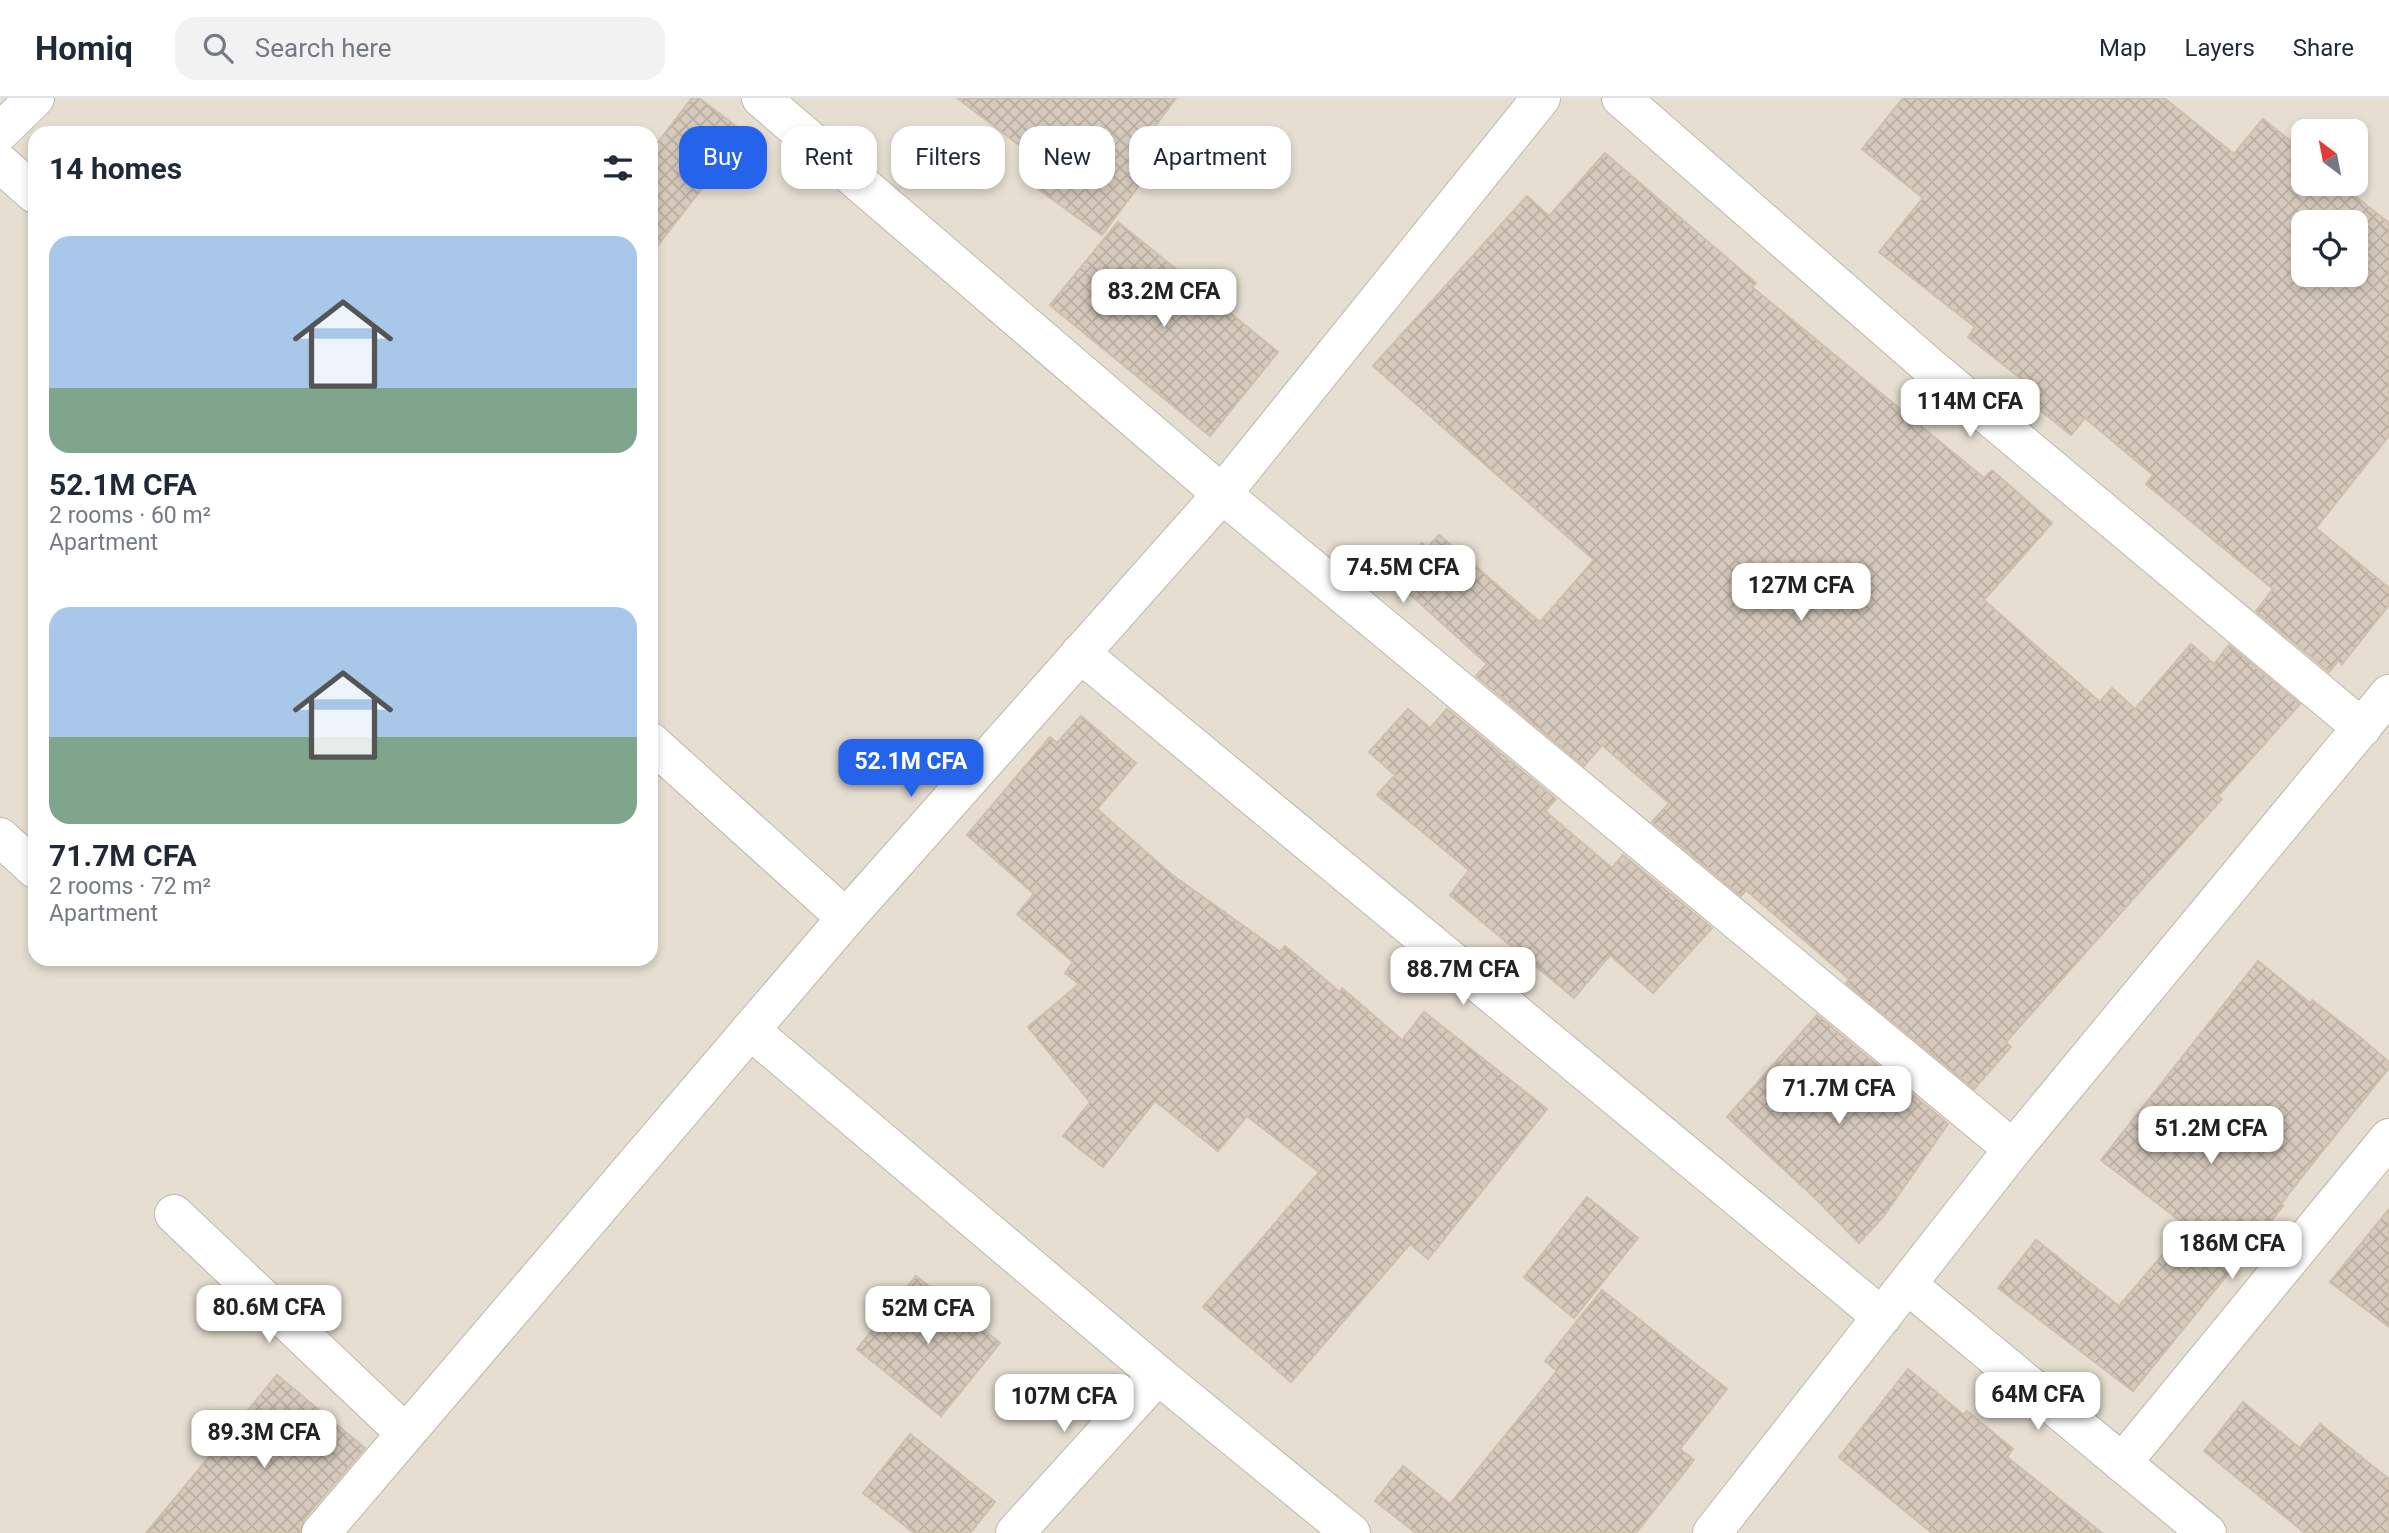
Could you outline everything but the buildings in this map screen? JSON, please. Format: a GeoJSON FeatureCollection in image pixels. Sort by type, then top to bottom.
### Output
{"type":"FeatureCollection","features":[{"type":"Feature","properties":{"kind":"street"},"geometry":{"type":"LineString","coordinates":[[0,132],[35,98]]}},
{"type":"Feature","properties":{"kind":"street"},"geometry":{"type":"LineString","coordinates":[[761,98],[1223,494],[2013,1149]]}},
{"type":"Feature","properties":{"kind":"street"},"geometry":{"type":"LineString","coordinates":[[321,1533],[404,1432],[846,918],[1223,494],[1541,98]]}},
{"type":"Feature","properties":{"kind":"street"},"geometry":{"type":"LineString","coordinates":[[1621,98],[1930,367],[2362,728]]}},
{"type":"Feature","properties":{"kind":"street"},"geometry":{"type":"LineString","coordinates":[[0,163],[28,188]]}},
{"type":"Feature","properties":{"kind":"street"},"geometry":{"type":"LineString","coordinates":[[1080,653],[1882,1317]]}},
{"type":"Feature","properties":{"kind":"street"},"geometry":{"type":"LineString","coordinates":[[1712,1533],[2013,1149],[2389,694]]}},
{"type":"Feature","properties":{"kind":"street"},"geometry":{"type":"LineString","coordinates":[[658,748],[846,918]]}},
{"type":"Feature","properties":{"kind":"street"},"geometry":{"type":"LineString","coordinates":[[0,837],[28,863]]}},
{"type":"Feature","properties":{"kind":"street"},"geometry":{"type":"LineString","coordinates":[[750,1030],[1157,1375],[1351,1533]]}},
{"type":"Feature","properties":{"kind":"street"},"geometry":{"type":"LineString","coordinates":[[2122,1463],[2389,1138]]}},
{"type":"Feature","properties":{"kind":"street"},"geometry":{"type":"LineString","coordinates":[[174,1214],[404,1432]]}},
{"type":"Feature","properties":{"kind":"street"},"geometry":{"type":"LineString","coordinates":[[1908,1285],[2207,1533]]}},
{"type":"Feature","properties":{"kind":"street"},"geometry":{"type":"LineString","coordinates":[[1015,1533],[1157,1375]]}},
{"type":"Feature","properties":{"kind":"shaded area"},"geometry":{"type":"Polygon","coordinates":[[[0,98],[2389,98],[2389,1533],[0,1533],[0,98]]]}}]}
